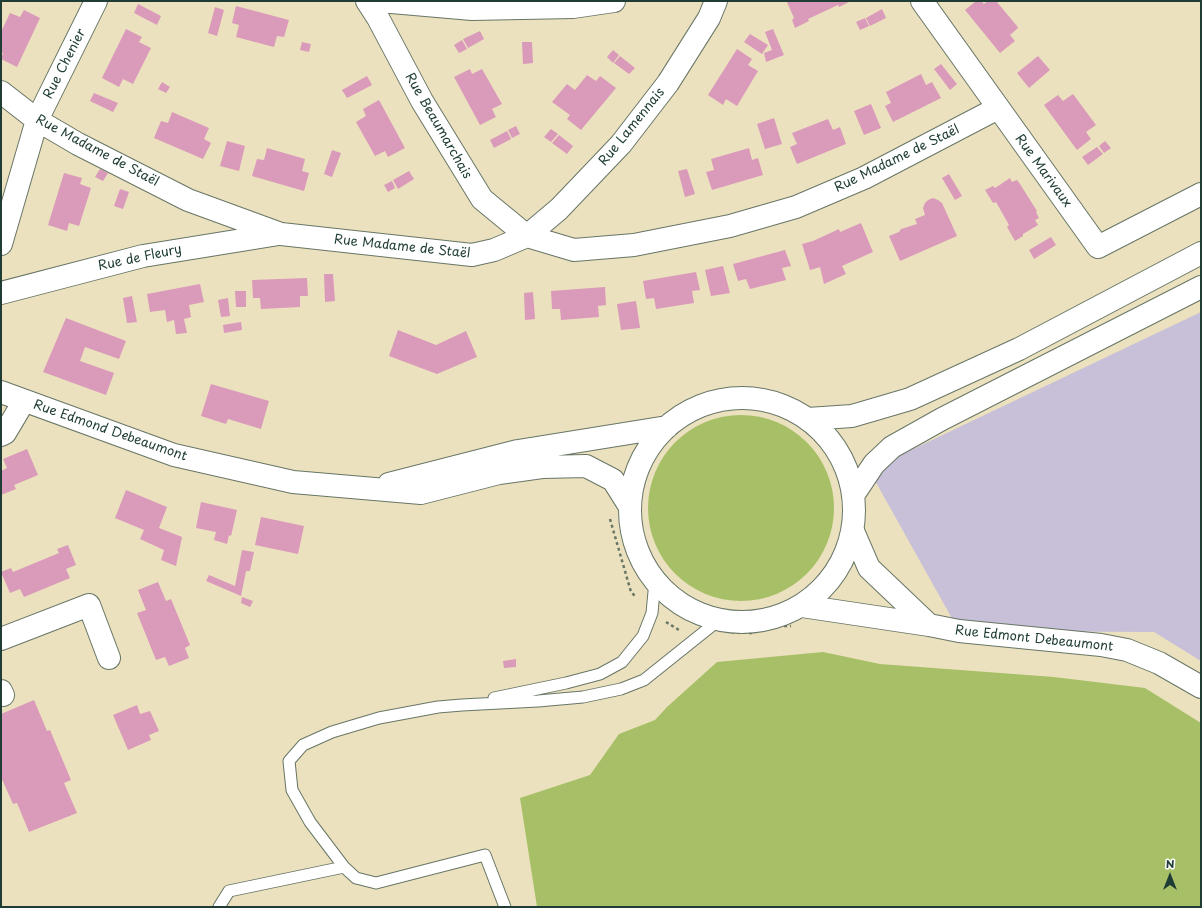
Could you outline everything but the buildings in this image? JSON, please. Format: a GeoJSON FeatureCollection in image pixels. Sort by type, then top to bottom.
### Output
{"type":"FeatureCollection","features":[{"type":"Feature","properties":{"kind":"street","name":"Rue Chenier"},"geometry":{"type":"LineString","coordinates":[[1,244],[37,120],[96,1]]}},
{"type":"Feature","properties":{"kind":"street","name":"Rue Beaumarchais"},"geometry":{"type":"LineString","coordinates":[[367,1],[378,18],[422,101],[482,199],[527,236]]}},
{"type":"Feature","properties":{"kind":"street"},"geometry":{"type":"LineString","coordinates":[[380,1],[472,9],[573,7],[614,1]]}},
{"type":"Feature","properties":{"kind":"street","name":"Rue Lamennais"},"geometry":{"type":"LineString","coordinates":[[527,236],[559,209],[621,144],[668,83],[709,18],[716,1]]}},
{"type":"Feature","properties":{"kind":"street","name":"Rue Marivaux"},"geometry":{"type":"LineString","coordinates":[[922,1],[1098,247],[1201,194]]}},
{"type":"Feature","properties":{"kind":"street","name":"Rue Madame de Staël"},"geometry":{"type":"LineString","coordinates":[[1,92],[37,120],[78,144],[188,200],[280,234],[472,255],[494,250],[527,236],[574,250],[634,245],[730,226],[796,206],[864,178],[998,108]]}},
{"type":"Feature","properties":{"kind":"street","name":"Rue de Fleury"},"geometry":{"type":"LineString","coordinates":[[1,293],[143,256],[280,234]]}},
{"type":"Feature","properties":{"kind":"street"},"geometry":{"type":"LineString","coordinates":[[808,419],[852,416],[910,399],[1020,349],[1201,253]]}},
{"type":"Feature","properties":{"kind":"street"},"geometry":{"type":"LineString","coordinates":[[854,494],[874,464],[892,447],[942,419],[1201,287]]}},
{"type":"Feature","properties":{"kind":"street","name":"Rue Edmond Debeaumont"},"geometry":{"type":"LineString","coordinates":[[1,392],[174,455],[293,482],[421,492],[499,473],[542,467],[586,466],[613,480],[630,507]]}},
{"type":"Feature","properties":{"kind":"street"},"geometry":{"type":"LineString","coordinates":[[751,398],[781,405],[808,419],[830,440],[846,466],[854,494],[853,531],[846,554],[835,574],[820,591],[802,606],[776,618],[748,622],[719,620],[695,612],[673,599],[655,581],[641,559],[632,533],[630,507],[635,477],[648,450],[667,427],[693,410],[721,400],[751,398]]}},
{"type":"Feature","properties":{"kind":"street"},"geometry":{"type":"LineString","coordinates":[[1,435],[5,433],[24,401]]}},
{"type":"Feature","properties":{"kind":"street"},"geometry":{"type":"LineString","coordinates":[[372,488],[518,451],[667,427]]}},
{"type":"Feature","properties":{"kind":"street"},"geometry":{"type":"LineString","coordinates":[[853,531],[869,568],[930,625]]}},
{"type":"Feature","properties":{"kind":"street"},"geometry":{"type":"LineString","coordinates":[[1,639],[89,604],[109,658]]}},
{"type":"Feature","properties":{"kind":"street","name":"Rue Edmont Debeaumont"},"geometry":{"type":"LineString","coordinates":[[802,606],[930,625],[959,631],[1102,644],[1127,650],[1159,663],[1201,687]]}},
{"type":"Feature","properties":{"kind":"lane"},"geometry":{"type":"LineString","coordinates":[[462,705],[593,676],[600,674],[622,662],[644,636],[652,613],[655,581]]}},
{"type":"Feature","properties":{"kind":"lane"},"geometry":{"type":"LineString","coordinates":[[505,907],[485,855],[376,882],[356,878],[344,867],[310,822],[292,790],[289,761],[303,745],[332,732],[379,718],[438,707],[583,697],[621,690],[644,680],[719,620]]}},
{"type":"Feature","properties":{"kind":"lane"},"geometry":{"type":"LineString","coordinates":[[219,907],[229,891],[344,867]]}},
{"type":"Feature","properties":{"kind":"shaded area"},"geometry":{"type":"Polygon","coordinates":[[[1201,312],[1201,661],[1154,632],[959,631],[869,470],[1201,312]]]}},
{"type":"Feature","properties":{"kind":"green space"},"geometry":{"type":"Polygon","coordinates":[[[741,415],[759,417],[776,422],[785,426],[807,442],[823,464],[827,473],[832,490],[834,508],[832,526],[827,543],[823,552],[807,574],[785,590],[776,594],[759,599],[741,601],[723,599],[706,594],[697,590],[675,574],[659,552],[655,543],[650,526],[648,508],[650,490],[655,473],[659,464],[675,442],[697,426],[706,422],[723,417],[741,415]]]}},
{"type":"Feature","properties":{"kind":"green space"},"geometry":{"type":"Polygon","coordinates":[[[823,652],[880,664],[1054,677],[1145,688],[1201,723],[1201,907],[537,907],[520,798],[590,775],[619,734],[655,720],[667,707],[717,662],[823,652]]]}}]}
